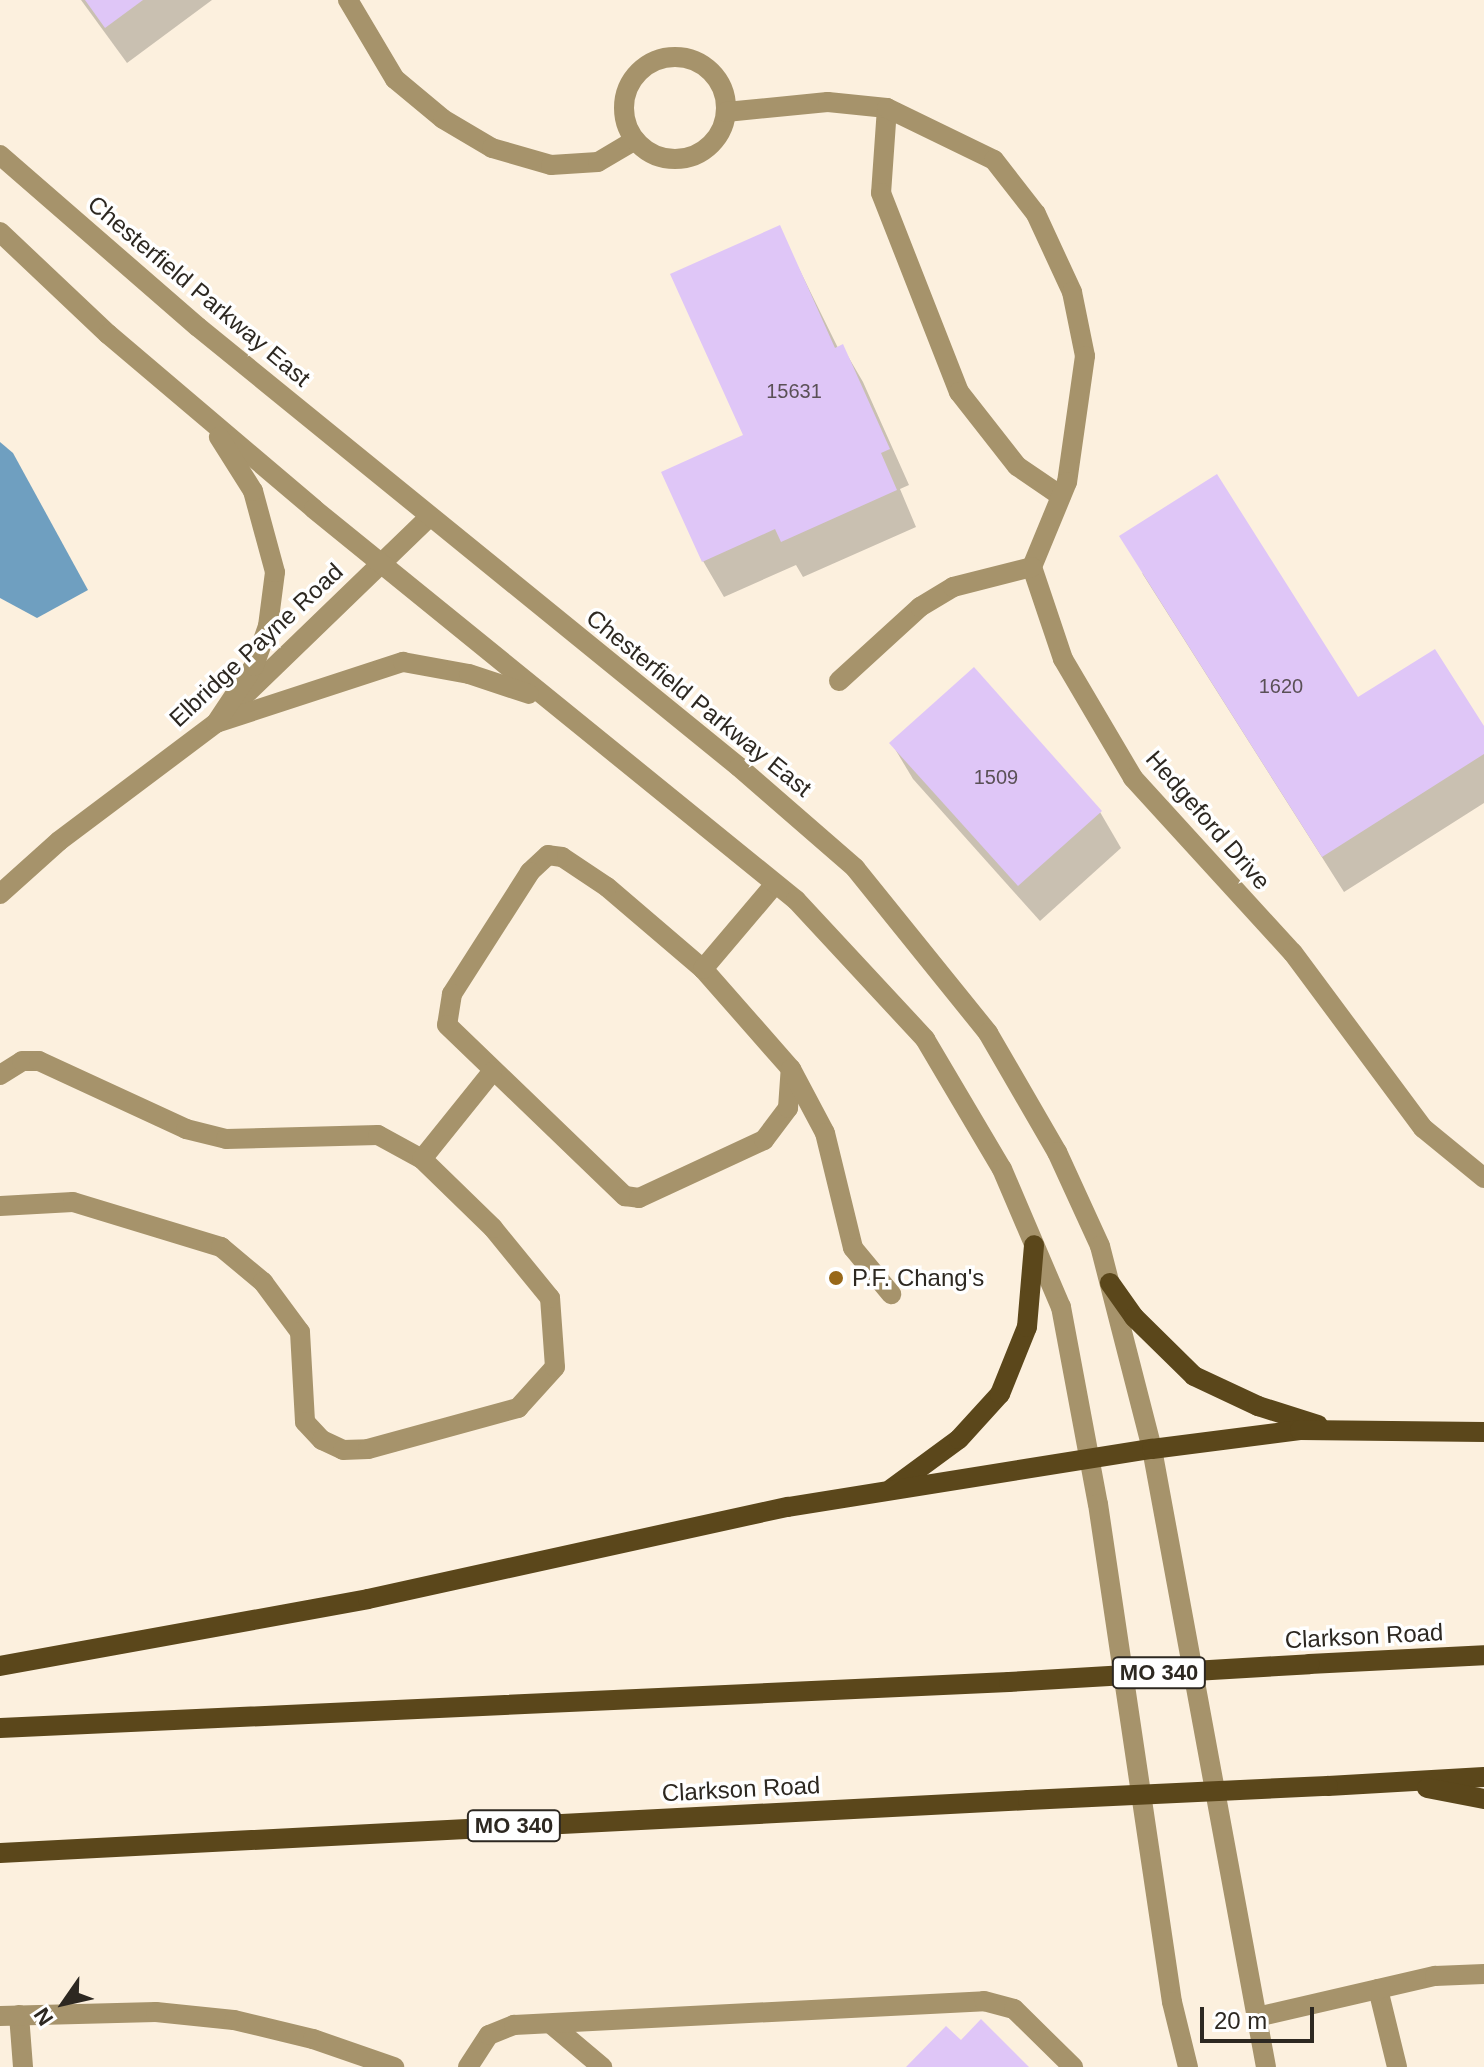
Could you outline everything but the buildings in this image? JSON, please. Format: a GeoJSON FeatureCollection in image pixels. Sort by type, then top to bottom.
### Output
{"type":"FeatureCollection","features":[{"type":"Feature","properties":{"kind":"main road"},"geometry":{"type":"LineString","coordinates":[[888,1491],[959,1439],[1000,1394],[1027,1327],[1034,1245]]}},
{"type":"Feature","properties":{"kind":"main road"},"geometry":{"type":"LineString","coordinates":[[1110,1283],[1134,1317],[1194,1376],[1258,1406],[1337,1431]]}},
{"type":"Feature","properties":{"kind":"main road"},"geometry":{"type":"LineString","coordinates":[[0,1666],[368,1599],[788,1507],[1152,1449],[1300,1430],[1484,1432]]}},
{"type":"Feature","properties":{"kind":"main road","name":"Clarkson Road"},"geometry":{"type":"LineString","coordinates":[[0,1728],[1009,1682],[1484,1655]]}},
{"type":"Feature","properties":{"kind":"main road","name":"Clarkson Road"},"geometry":{"type":"LineString","coordinates":[[0,1853],[1484,1777]]}},
{"type":"Feature","properties":{"kind":"main road"},"geometry":{"type":"LineString","coordinates":[[1392,1782],[1484,1799]]}},
{"type":"Feature","properties":{"kind":"street"},"geometry":{"type":"LineString","coordinates":[[348,0],[395,79],[443,119],[492,148],[551,165],[598,162],[635,140]]}},
{"type":"Feature","properties":{"kind":"street"},"geometry":{"type":"LineString","coordinates":[[676,56],[707,68],[725,96],[726,112],[712,143],[681,159],[664,158],[635,140],[625,117],[626,92],[639,71],[660,58],[676,56]]}},
{"type":"Feature","properties":{"kind":"street"},"geometry":{"type":"LineString","coordinates":[[726,112],[828,102],[887,108],[994,160],[1036,214],[1072,292],[1085,356],[1081,410],[1061,496],[1032,567],[953,587],[920,607],[839,681]]}},
{"type":"Feature","properties":{"kind":"street"},"geometry":{"type":"LineString","coordinates":[[887,108],[881,193],[959,392],[1017,466],[1061,496]]}},
{"type":"Feature","properties":{"kind":"street","name":"Chesterfield Parkway East"},"geometry":{"type":"LineString","coordinates":[[0,155],[429,517],[739,767],[855,868],[988,1033],[1057,1152],[1100,1246],[1110,1283],[1152,1449],[1266,2067]]}},
{"type":"Feature","properties":{"kind":"street"},"geometry":{"type":"LineString","coordinates":[[0,232],[209,420],[381,565],[775,884],[925,1039],[1002,1169],[1061,1307],[1089,1459],[1172,2002],[1188,2067]]}},
{"type":"Feature","properties":{"kind":"street"},"geometry":{"type":"LineString","coordinates":[[209,420],[253,491],[275,572],[268,626],[254,666],[216,723]]}},
{"type":"Feature","properties":{"kind":"street","name":"Elbridge Payne Road"},"geometry":{"type":"LineString","coordinates":[[0,894],[59,841],[216,723],[429,517]]}},
{"type":"Feature","properties":{"kind":"street","name":"Hedgeford Drive"},"geometry":{"type":"LineString","coordinates":[[1032,567],[1063,659],[1133,778],[1293,953],[1423,1128],[1453,1149],[1484,1178]]}},
{"type":"Feature","properties":{"kind":"street"},"geometry":{"type":"LineString","coordinates":[[216,723],[403,662],[469,674],[543,698]]}},
{"type":"Feature","properties":{"kind":"street"},"geometry":{"type":"LineString","coordinates":[[791,1069],[788,1108],[764,1140],[639,1198],[625,1196],[492,1072],[447,1025],[448,1008],[530,872],[548,855],[562,857],[607,887],[703,969],[791,1069],[825,1133],[853,1248],[891,1294]]}},
{"type":"Feature","properties":{"kind":"street"},"geometry":{"type":"LineString","coordinates":[[703,969],[775,884]]}},
{"type":"Feature","properties":{"kind":"street"},"geometry":{"type":"LineString","coordinates":[[0,1075],[22,1061],[39,1061],[186,1129],[226,1139],[378,1135],[422,1159],[493,1228],[550,1298],[555,1367],[518,1408],[368,1449],[343,1450],[322,1440],[305,1422],[300,1332],[263,1282],[221,1247],[73,1202],[0,1206]]}},
{"type":"Feature","properties":{"kind":"street"},"geometry":{"type":"LineString","coordinates":[[422,1159],[492,1072]]}},
{"type":"Feature","properties":{"kind":"street"},"geometry":{"type":"LineString","coordinates":[[1257,2017],[1435,1976],[1484,1974]]}},
{"type":"Feature","properties":{"kind":"street"},"geometry":{"type":"LineString","coordinates":[[1378,1989],[1397,2067]]}},
{"type":"Feature","properties":{"kind":"street"},"geometry":{"type":"LineString","coordinates":[[468,2067],[489,2035],[501,2029],[984,2001],[1014,2009],[1073,2067]]}},
{"type":"Feature","properties":{"kind":"street"},"geometry":{"type":"LineString","coordinates":[[23,2067],[10,2016],[156,2012],[234,2020],[313,2039],[394,2067]]}},
{"type":"Feature","properties":{"kind":"street"},"geometry":{"type":"LineString","coordinates":[[551,2024],[602,2067]]}},
{"type":"Feature","properties":{"kind":"water"},"geometry":{"type":"Polygon","coordinates":[[[0,442],[13,453],[88,590],[37,618],[0,598],[0,442]]]}},
{"type":"Feature","properties":{"kind":"place","name":"P.F. Chang's"},"geometry":{"type":"Point","coordinates":[836,1278]}}]}
